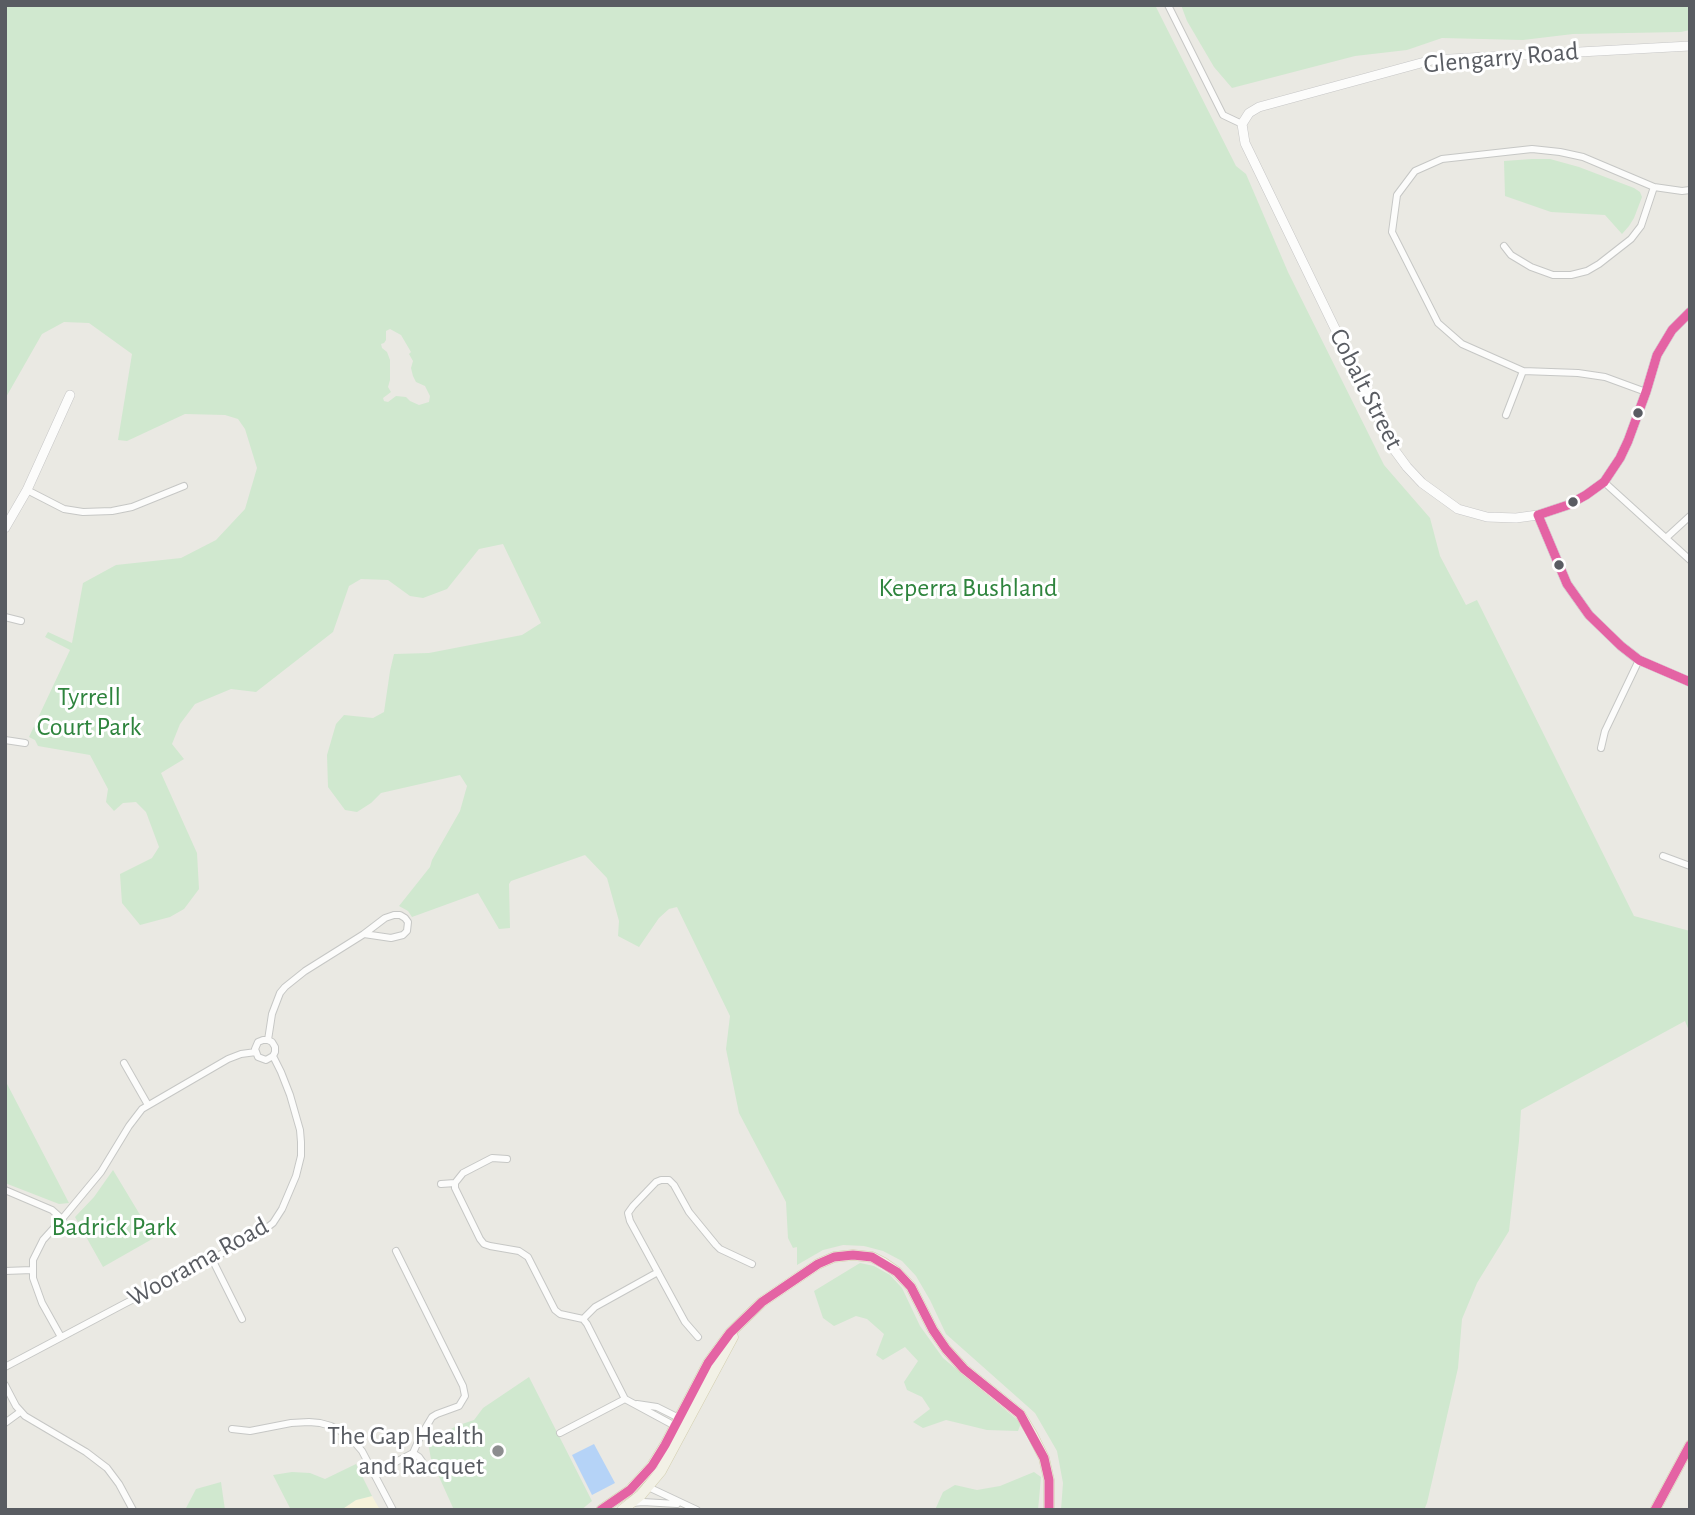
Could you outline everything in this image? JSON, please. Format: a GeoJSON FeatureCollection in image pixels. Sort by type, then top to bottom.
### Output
{"type":"FeatureCollection","features":[{"type":"Feature","properties":{"kind":"main road"},"geometry":{"type":"LineString","coordinates":[[626,1507],[666,1453],[679,1424],[744,1319],[770,1297],[818,1264],[834,1257],[859,1255],[872,1257],[897,1272],[911,1287],[946,1349],[964,1369],[1020,1414],[1044,1458],[1049,1480],[1049,1510]]}},
{"type":"Feature","properties":{"kind":"main road"},"geometry":{"type":"LineString","coordinates":[[1655,1510],[1690,1445]]}},
{"type":"Feature","properties":{"kind":"main road"},"geometry":{"type":"LineString","coordinates":[[601,1510],[643,1485]]}},
{"type":"Feature","properties":{"kind":"street"},"geometry":{"type":"LineString","coordinates":[[1168,5],[1223,115],[1242,124]]}},
{"type":"Feature","properties":{"kind":"street","name":"Glengarry Road"},"geometry":{"type":"LineString","coordinates":[[1242,124],[1249,113],[1259,107],[1432,60],[1690,46]]}},
{"type":"Feature","properties":{"kind":"street","name":"Cobalt Street"},"geometry":{"type":"LineString","coordinates":[[1242,124],[1245,143],[1393,447],[1422,483],[1458,509],[1487,517],[1516,518],[1538,515],[1569,505],[1604,482],[1620,458],[1646,392],[1657,355],[1672,330],[1690,312]]}},
{"type":"Feature","properties":{"kind":"street"},"geometry":{"type":"LineString","coordinates":[[1646,392],[1605,377],[1578,373],[1523,372],[1462,344],[1438,323],[1392,232],[1397,195],[1415,171],[1442,159],[1532,149],[1583,157],[1654,187],[1690,190]]}},
{"type":"Feature","properties":{"kind":"street"},"geometry":{"type":"LineString","coordinates":[[1504,246],[1511,255],[1531,267],[1553,275],[1571,275],[1587,271],[1631,239],[1641,226],[1654,187]]}},
{"type":"Feature","properties":{"kind":"street"},"geometry":{"type":"LineString","coordinates":[[1506,415],[1523,372]]}},
{"type":"Feature","properties":{"kind":"street"},"geometry":{"type":"LineString","coordinates":[[5,528],[27,490],[69,395]]}},
{"type":"Feature","properties":{"kind":"street"},"geometry":{"type":"LineString","coordinates":[[1604,482],[1690,560]]}},
{"type":"Feature","properties":{"kind":"street"},"geometry":{"type":"LineString","coordinates":[[27,490],[64,509],[83,512],[132,508],[184,486]]}},
{"type":"Feature","properties":{"kind":"street"},"geometry":{"type":"LineString","coordinates":[[1538,515],[1564,577],[1578,601],[1610,636],[1639,660],[1690,682]]}},
{"type":"Feature","properties":{"kind":"street"},"geometry":{"type":"LineString","coordinates":[[1667,538],[1690,516]]}},
{"type":"Feature","properties":{"kind":"street"},"geometry":{"type":"LineString","coordinates":[[5,617],[21,621]]}},
{"type":"Feature","properties":{"kind":"street"},"geometry":{"type":"LineString","coordinates":[[1601,748],[1605,731],[1639,660]]}},
{"type":"Feature","properties":{"kind":"street"},"geometry":{"type":"LineString","coordinates":[[5,740],[25,743]]}},
{"type":"Feature","properties":{"kind":"street"},"geometry":{"type":"LineString","coordinates":[[1663,856],[1690,866]]}},
{"type":"Feature","properties":{"kind":"street"},"geometry":{"type":"LineString","coordinates":[[273,1056],[269,1059],[258,1057],[256,1047],[258,1042],[268,1040],[272,1014],[285,987],[385,918],[400,915],[408,922],[407,931],[398,938],[364,934]]}},
{"type":"Feature","properties":{"kind":"street","name":"Woorama Road"},"geometry":{"type":"LineString","coordinates":[[5,1367],[212,1259],[273,1223],[296,1176],[300,1156],[300,1130],[290,1095],[273,1056],[275,1047],[268,1040]]}},
{"type":"Feature","properties":{"kind":"street"},"geometry":{"type":"LineString","coordinates":[[61,1337],[36,1289],[32,1270],[33,1259],[43,1240],[101,1172],[136,1116],[148,1105],[228,1059],[256,1052]]}},
{"type":"Feature","properties":{"kind":"street"},"geometry":{"type":"LineString","coordinates":[[124,1063],[148,1105]]}},
{"type":"Feature","properties":{"kind":"street"},"geometry":{"type":"LineString","coordinates":[[507,1159],[492,1158],[463,1173],[455,1183],[480,1239],[485,1244],[525,1254],[555,1310],[560,1314],[583,1319],[587,1324],[628,1401],[679,1424]]}},
{"type":"Feature","properties":{"kind":"street"},"geometry":{"type":"LineString","coordinates":[[698,1337],[685,1322],[634,1229],[628,1213],[633,1206],[656,1182],[669,1180],[689,1212],[716,1245],[752,1264]]}},
{"type":"Feature","properties":{"kind":"street"},"geometry":{"type":"LineString","coordinates":[[441,1184],[455,1183]]}},
{"type":"Feature","properties":{"kind":"street"},"geometry":{"type":"LineString","coordinates":[[5,1190],[52,1210],[62,1219]]}},
{"type":"Feature","properties":{"kind":"street"},"geometry":{"type":"LineString","coordinates":[[375,1473],[412,1453],[432,1418],[459,1406],[465,1396],[396,1251]]}},
{"type":"Feature","properties":{"kind":"street"},"geometry":{"type":"LineString","coordinates":[[212,1259],[242,1319]]}},
{"type":"Feature","properties":{"kind":"street"},"geometry":{"type":"LineString","coordinates":[[5,1271],[32,1270]]}},
{"type":"Feature","properties":{"kind":"street"},"geometry":{"type":"LineString","coordinates":[[583,1319],[595,1307],[658,1272]]}},
{"type":"Feature","properties":{"kind":"street"},"geometry":{"type":"LineString","coordinates":[[5,1385],[20,1412],[100,1462],[113,1474],[133,1510]]}},
{"type":"Feature","properties":{"kind":"street"},"geometry":{"type":"LineString","coordinates":[[560,1433],[628,1401]]}},
{"type":"Feature","properties":{"kind":"street"},"geometry":{"type":"LineString","coordinates":[[5,1423],[20,1412]]}},
{"type":"Feature","properties":{"kind":"street"},"geometry":{"type":"LineString","coordinates":[[232,1429],[250,1431],[309,1422],[331,1426],[349,1436],[362,1451],[393,1510]]}},
{"type":"Feature","properties":{"kind":"street"},"geometry":{"type":"LineString","coordinates":[[412,1453],[419,1457],[426,1467]]}},
{"type":"Feature","properties":{"kind":"street"},"geometry":{"type":"LineString","coordinates":[[643,1485],[697,1510]]}},
{"type":"Feature","properties":{"kind":"street"},"geometry":{"type":"LineString","coordinates":[[626,1507],[646,1502],[686,1506]]}},
{"type":"Feature","properties":{"kind":"shaded area"},"geometry":{"type":"Polygon","coordinates":[[[372,1496],[380,1510],[341,1510],[356,1500],[372,1496]]]}},
{"type":"Feature","properties":{"kind":"green space","name":"Keperra Bushland"},"geometry":{"type":"Polygon","coordinates":[[[5,5],[1155,5],[1236,166],[1246,174],[1288,272],[1384,465],[1430,518],[1440,556],[1466,605],[1477,600],[1634,916],[1690,931],[1690,1033],[1685,1021],[1521,1110],[1509,1231],[1477,1283],[1462,1319],[1458,1368],[1424,1510],[1061,1510],[1063,1483],[1057,1451],[1035,1413],[946,1334],[916,1276],[902,1261],[883,1251],[864,1246],[843,1245],[823,1250],[797,1265],[797,1247],[793,1248],[788,1238],[786,1202],[739,1113],[726,1049],[730,1016],[677,907],[669,909],[659,918],[639,947],[618,936],[619,921],[607,878],[585,855],[511,881],[510,928],[499,929],[478,893],[412,917],[399,906],[430,867],[460,811],[467,786],[460,775],[381,793],[357,812],[345,810],[328,787],[327,755],[336,724],[344,715],[373,718],[384,712],[394,654],[429,653],[522,635],[541,623],[503,544],[479,549],[447,589],[423,598],[410,596],[388,580],[361,579],[349,586],[333,632],[256,692],[231,689],[195,704],[180,724],[172,744],[184,759],[161,773],[197,853],[199,889],[184,909],[170,917],[140,925],[122,903],[120,874],[152,858],[159,847],[146,812],[136,802],[123,803],[114,811],[106,802],[108,789],[90,755],[38,746],[35,740],[29,737],[70,650],[45,637],[48,632],[72,643],[83,583],[116,565],[181,558],[216,540],[245,509],[257,468],[245,429],[238,419],[225,415],[185,414],[127,441],[118,440],[132,354],[89,323],[64,322],[42,334],[5,399],[5,5]],[[390,329],[386,331],[386,340],[381,344],[390,360],[388,387],[391,392],[383,398],[384,401],[388,402],[396,396],[406,397],[419,405],[429,402],[430,396],[425,386],[416,382],[413,376],[413,361],[409,354],[411,352],[401,335],[390,329]]]}},
{"type":"Feature","properties":{"kind":"green space"},"geometry":{"type":"Polygon","coordinates":[[[1181,5],[1690,5],[1690,30],[1573,34],[1523,40],[1442,38],[1407,50],[1355,56],[1232,88],[1214,67],[1187,21],[1181,5]]]}},
{"type":"Feature","properties":{"kind":"green space"},"geometry":{"type":"Polygon","coordinates":[[[1550,159],[1579,167],[1640,192],[1642,197],[1629,226],[1622,234],[1605,215],[1551,212],[1505,196],[1504,161],[1550,159]]]}},
{"type":"Feature","properties":{"kind":"green space"},"geometry":{"type":"Polygon","coordinates":[[[5,1080],[69,1203],[59,1204],[5,1183],[5,1080]]]}},
{"type":"Feature","properties":{"kind":"green space","name":"Badrick Park"},"geometry":{"type":"Polygon","coordinates":[[[113,1170],[154,1238],[103,1267],[75,1217],[94,1197],[113,1170]]]}},
{"type":"Feature","properties":{"kind":"green space"},"geometry":{"type":"Polygon","coordinates":[[[860,1263],[874,1266],[890,1275],[902,1288],[920,1326],[943,1358],[1021,1423],[1018,1431],[987,1430],[946,1420],[923,1428],[913,1422],[930,1409],[922,1397],[907,1390],[904,1382],[918,1361],[905,1347],[883,1360],[876,1355],[884,1334],[867,1319],[856,1316],[834,1326],[823,1318],[814,1291],[860,1263]]]}},
{"type":"Feature","properties":{"kind":"green space","name":"The Gap Health and Racquet"},"geometry":{"type":"Polygon","coordinates":[[[529,1377],[592,1501],[581,1510],[454,1510],[431,1459],[428,1443],[456,1426],[474,1420],[483,1408],[529,1377]]]}},
{"type":"Feature","properties":{"kind":"green space"},"geometry":{"type":"Polygon","coordinates":[[[356,1464],[372,1496],[356,1500],[341,1510],[291,1510],[273,1475],[310,1473],[325,1479],[356,1464]]]}},
{"type":"Feature","properties":{"kind":"green space"},"geometry":{"type":"Polygon","coordinates":[[[1034,1472],[1041,1477],[1038,1510],[935,1510],[943,1492],[955,1485],[977,1490],[1000,1486],[1034,1472]]]}},
{"type":"Feature","properties":{"kind":"green space"},"geometry":{"type":"Polygon","coordinates":[[[221,1482],[225,1510],[185,1510],[196,1489],[221,1482]]]}},
{"type":"Feature","properties":{"kind":"water"},"geometry":{"type":"Polygon","coordinates":[[[594,1444],[615,1483],[592,1495],[572,1455],[594,1444]]]}},
{"type":"Feature","properties":{"kind":"transit line"},"geometry":{"type":"LineString","coordinates":[[1538,515],[1568,505],[1604,482],[1628,441],[1657,355],[1672,330],[1690,312]]}},
{"type":"Feature","properties":{"kind":"transit line"},"geometry":{"type":"LineString","coordinates":[[1538,515],[1567,584],[1589,615],[1639,660],[1690,682]]}},
{"type":"Feature","properties":{"kind":"transit line"},"geometry":{"type":"LineString","coordinates":[[601,1510],[630,1490],[652,1466],[708,1363],[730,1333],[762,1302],[818,1264],[834,1257],[853,1255],[872,1257],[897,1272],[911,1287],[946,1349],[964,1369],[1020,1414],[1044,1458],[1049,1480],[1049,1510]]}},
{"type":"Feature","properties":{"kind":"transit line"},"geometry":{"type":"LineString","coordinates":[[1655,1510],[1690,1445]]}},
{"type":"Feature","properties":{"kind":"place","name":"The Gap Health and Racquet"},"geometry":{"type":"Point","coordinates":[498,1451]}},
{"type":"Feature","properties":{"kind":"park label","name":"Tyrrell Court Park"},"geometry":{"type":"Point","coordinates":[89,712]}}]}
